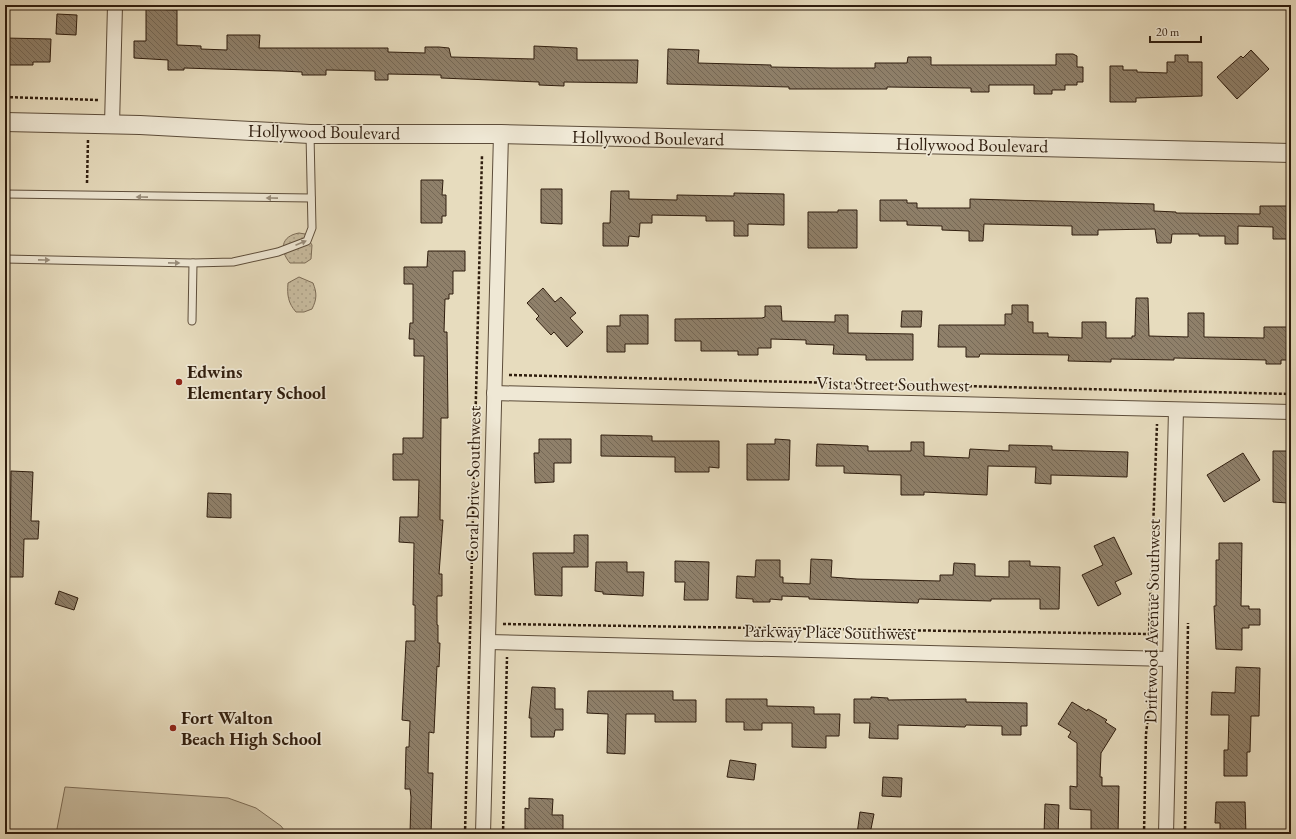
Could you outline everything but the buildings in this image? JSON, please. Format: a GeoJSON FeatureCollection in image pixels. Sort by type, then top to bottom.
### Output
{"type":"FeatureCollection","features":[{"type":"Feature","properties":{"kind":"street"},"geometry":{"type":"LineString","coordinates":[[112,125],[115,5]]}},
{"type":"Feature","properties":{"kind":"street","name":"Hollywood Boulevard"},"geometry":{"type":"LineString","coordinates":[[5,122],[88,124],[310,134],[501,134],[1291,153]]}},
{"type":"Feature","properties":{"kind":"street","name":"Coral Drive Southwest"},"geometry":{"type":"LineString","coordinates":[[483,834],[501,134]]}},
{"type":"Feature","properties":{"kind":"street","name":"Vista Street Southwest"},"geometry":{"type":"LineString","coordinates":[[494,393],[1291,412]]}},
{"type":"Feature","properties":{"kind":"street","name":"Driftwood Avenue Southwest"},"geometry":{"type":"LineString","coordinates":[[1166,834],[1176,410]]}},
{"type":"Feature","properties":{"kind":"street","name":"Parkway Place Southwest"},"geometry":{"type":"LineString","coordinates":[[488,642],[1170,659]]}},
{"type":"Feature","properties":{"kind":"lane"},"geometry":{"type":"LineString","coordinates":[[5,259],[194,264],[233,262],[278,252],[307,241],[312,228],[310,134]]}},
{"type":"Feature","properties":{"kind":"lane"},"geometry":{"type":"LineString","coordinates":[[5,194],[311,198]]}},
{"type":"Feature","properties":{"kind":"lane"},"geometry":{"type":"LineString","coordinates":[[192,321],[194,264]]}},
{"type":"Feature","properties":{"kind":"path"},"geometry":{"type":"LineString","coordinates":[[5,98],[112,100]]}},
{"type":"Feature","properties":{"kind":"path"},"geometry":{"type":"LineString","coordinates":[[86,196],[89,99]]}},
{"type":"Feature","properties":{"kind":"path"},"geometry":{"type":"LineString","coordinates":[[465,834],[482,155]]}},
{"type":"Feature","properties":{"kind":"path"},"geometry":{"type":"LineString","coordinates":[[509,375],[1291,394]]}},
{"type":"Feature","properties":{"kind":"path"},"geometry":{"type":"LineString","coordinates":[[1149,634],[1157,423]]}},
{"type":"Feature","properties":{"kind":"path"},"geometry":{"type":"LineString","coordinates":[[1185,834],[1188,620]]}},
{"type":"Feature","properties":{"kind":"path"},"geometry":{"type":"LineString","coordinates":[[502,624],[1149,634],[1158,638],[1146,734],[1144,834]]}},
{"type":"Feature","properties":{"kind":"shaded area"},"geometry":{"type":"Polygon","coordinates":[[[299,233],[305,234],[312,245],[311,259],[305,263],[290,263],[286,258],[283,249],[285,240],[288,237],[299,233]]]}},
{"type":"Feature","properties":{"kind":"shaded area"},"geometry":{"type":"Polygon","coordinates":[[[299,277],[313,283],[316,293],[316,299],[312,309],[304,312],[296,312],[291,305],[288,295],[288,283],[299,277]]]}},
{"type":"Feature","properties":{"kind":"shaded area"},"geometry":{"type":"Polygon","coordinates":[[[65,787],[228,798],[256,808],[281,826],[287,834],[56,834],[65,787]]]}},
{"type":"Feature","properties":{"kind":"place","name":"Edwins Elementary School"},"geometry":{"type":"Point","coordinates":[179,382]}},
{"type":"Feature","properties":{"kind":"place","name":"Fort Walton Beach High School"},"geometry":{"type":"Point","coordinates":[173,728]}}]}
